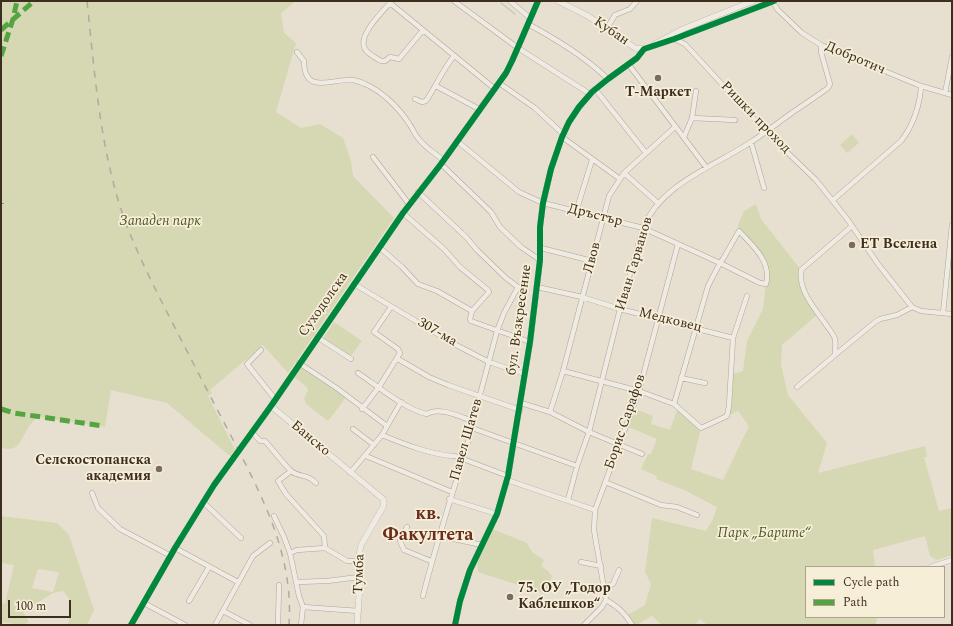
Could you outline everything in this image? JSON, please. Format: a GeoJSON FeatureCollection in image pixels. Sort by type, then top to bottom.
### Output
{"type":"FeatureCollection","features":[{"type":"Feature","properties":{"kind":"street"},"geometry":{"type":"LineString","coordinates":[[454,1],[518,48],[590,94]]}},
{"type":"Feature","properties":{"kind":"street"},"geometry":{"type":"LineString","coordinates":[[510,1],[530,18]]}},
{"type":"Feature","properties":{"kind":"street","name":"Суходолска"},"geometry":{"type":"LineString","coordinates":[[131,625],[175,548],[214,485],[271,406],[409,204],[442,162],[499,83],[512,61],[538,1]]}},
{"type":"Feature","properties":{"kind":"street","name":"Кубан"},"geometry":{"type":"LineString","coordinates":[[558,1],[588,16],[635,48],[647,48]]}},
{"type":"Feature","properties":{"kind":"street"},"geometry":{"type":"LineString","coordinates":[[607,28],[615,15],[630,9],[637,1]]}},
{"type":"Feature","properties":{"kind":"street","name":"бул. Възкресение"},"geometry":{"type":"LineString","coordinates":[[455,625],[466,580],[497,514],[508,478],[520,410],[537,287],[541,248],[540,227],[543,203],[552,169],[569,122],[575,112],[595,89],[629,65],[647,48],[683,29],[753,1]]}},
{"type":"Feature","properties":{"kind":"street","name":"бул. Възкресение"},"geometry":{"type":"LineString","coordinates":[[647,48],[773,1]]}},
{"type":"Feature","properties":{"kind":"street","name":"Добротич"},"geometry":{"type":"LineString","coordinates":[[773,1],[778,10],[802,33],[821,45],[921,86],[952,95]]}},
{"type":"Feature","properties":{"kind":"street"},"geometry":{"type":"LineString","coordinates":[[423,30],[399,58],[390,57],[385,61],[381,61],[365,49],[363,41],[369,27],[390,2],[495,89]]}},
{"type":"Feature","properties":{"kind":"street"},"geometry":{"type":"LineString","coordinates":[[528,24],[568,46],[596,66],[608,79]]}},
{"type":"Feature","properties":{"kind":"street","name":"Ришки проход"},"geometry":{"type":"LineString","coordinates":[[674,39],[685,44],[766,132],[816,180],[833,200],[878,264],[912,307]]}},
{"type":"Feature","properties":{"kind":"street","name":"Иван Гарванов"},"geometry":{"type":"LineString","coordinates":[[568,500],[577,466],[589,432],[620,309],[643,228],[648,216],[658,203],[679,185],[751,142],[829,86],[830,84],[821,52],[821,45]]}},
{"type":"Feature","properties":{"kind":"street"},"geometry":{"type":"LineString","coordinates":[[297,52],[304,61],[304,71],[307,77],[313,82],[325,83],[354,80],[366,84],[388,99],[409,124],[418,138],[490,212],[500,227],[521,247],[540,260]]}},
{"type":"Feature","properties":{"kind":"street"},"geometry":{"type":"LineString","coordinates":[[415,99],[422,102],[426,101],[448,63],[454,56]]}},
{"type":"Feature","properties":{"kind":"street"},"geometry":{"type":"LineString","coordinates":[[945,93],[952,57]]}},
{"type":"Feature","properties":{"kind":"street"},"geometry":{"type":"LineString","coordinates":[[629,65],[706,168]]}},
{"type":"Feature","properties":{"kind":"street"},"geometry":{"type":"LineString","coordinates":[[499,83],[534,108],[563,136],[592,160],[620,180]]}},
{"type":"Feature","properties":{"kind":"street"},"geometry":{"type":"LineString","coordinates":[[436,86],[479,109]]}},
{"type":"Feature","properties":{"kind":"street"},"geometry":{"type":"LineString","coordinates":[[833,200],[906,135],[913,122],[921,86]]}},
{"type":"Feature","properties":{"kind":"street"},"geometry":{"type":"LineString","coordinates":[[595,89],[646,153]]}},
{"type":"Feature","properties":{"kind":"street"},"geometry":{"type":"LineString","coordinates":[[684,137],[692,118],[696,91]]}},
{"type":"Feature","properties":{"kind":"street"},"geometry":{"type":"LineString","coordinates":[[692,118],[735,120]]}},
{"type":"Feature","properties":{"kind":"street","name":"Лвов"},"geometry":{"type":"LineString","coordinates":[[550,412],[563,371],[609,196],[624,173],[675,127]]}},
{"type":"Feature","properties":{"kind":"street","name":"Дръстър"},"geometry":{"type":"LineString","coordinates":[[457,141],[519,192],[543,203],[643,228],[760,283],[766,284],[768,276],[761,254],[739,231],[724,259],[720,263]]}},
{"type":"Feature","properties":{"kind":"street"},"geometry":{"type":"LineString","coordinates":[[751,142],[764,188]]}},
{"type":"Feature","properties":{"kind":"street"},"geometry":{"type":"LineString","coordinates":[[373,157],[409,204]]}},
{"type":"Feature","properties":{"kind":"street"},"geometry":{"type":"LineString","coordinates":[[576,212],[592,160]]}},
{"type":"Feature","properties":{"kind":"street"},"geometry":{"type":"LineString","coordinates":[[624,173],[658,203]]}},
{"type":"Feature","properties":{"kind":"street","name":"Павел Шатев"},"geometry":{"type":"LineString","coordinates":[[418,192],[466,237],[477,250],[506,278],[518,287],[504,313],[497,331],[472,428],[449,499],[440,536],[431,561],[423,596]]}},
{"type":"Feature","properties":{"kind":"street"},"geometry":{"type":"LineString","coordinates":[[403,213],[444,249],[460,267],[488,290],[489,292],[472,311],[471,321],[530,342]]}},
{"type":"Feature","properties":{"kind":"street"},"geometry":{"type":"LineString","coordinates":[[943,313],[952,225]]}},
{"type":"Feature","properties":{"kind":"street"},"geometry":{"type":"LineString","coordinates":[[835,355],[835,339],[811,303],[800,276],[801,270],[852,226]]}},
{"type":"Feature","properties":{"kind":"street","name":"Борис Сарафов"},"geometry":{"type":"LineString","coordinates":[[606,600],[605,587],[594,530],[595,510],[618,444],[639,391],[678,244]]}},
{"type":"Feature","properties":{"kind":"street"},"geometry":{"type":"LineString","coordinates":[[379,248],[402,267],[418,284],[437,291],[472,311]]}},
{"type":"Feature","properties":{"kind":"street"},"geometry":{"type":"LineString","coordinates":[[541,248],[592,261]]}},
{"type":"Feature","properties":{"kind":"street"},"geometry":{"type":"LineString","coordinates":[[674,404],[708,286],[720,263]]}},
{"type":"Feature","properties":{"kind":"street","name":"307-ма"},"geometry":{"type":"LineString","coordinates":[[354,284],[456,345],[489,362],[525,374]]}},
{"type":"Feature","properties":{"kind":"street","name":"Медковец"},"geometry":{"type":"LineString","coordinates":[[537,287],[582,297],[620,309],[733,338]]}},
{"type":"Feature","properties":{"kind":"street"},"geometry":{"type":"LineString","coordinates":[[563,371],[639,391],[674,404],[701,428],[727,416],[729,406],[733,338],[747,296]]}},
{"type":"Feature","properties":{"kind":"street"},"geometry":{"type":"LineString","coordinates":[[362,409],[398,359],[400,353],[398,349],[374,332],[391,306]]}},
{"type":"Feature","properties":{"kind":"street"},"geometry":{"type":"LineString","coordinates":[[797,387],[880,319],[897,315],[912,307],[921,311],[952,314]]}},
{"type":"Feature","properties":{"kind":"street"},"geometry":{"type":"LineString","coordinates":[[317,337],[351,359]]}},
{"type":"Feature","properties":{"kind":"street"},"geometry":{"type":"LineString","coordinates":[[262,350],[247,364],[275,399]]}},
{"type":"Feature","properties":{"kind":"street"},"geometry":{"type":"LineString","coordinates":[[398,359],[429,377],[480,397],[520,410]]}},
{"type":"Feature","properties":{"kind":"street"},"geometry":{"type":"LineString","coordinates":[[299,363],[387,426]]}},
{"type":"Feature","properties":{"kind":"street"},"geometry":{"type":"LineString","coordinates":[[358,372],[401,402],[420,412],[427,414],[431,411],[443,412],[473,421]]}},
{"type":"Feature","properties":{"kind":"street"},"geometry":{"type":"LineString","coordinates":[[681,378],[705,383]]}},
{"type":"Feature","properties":{"kind":"street"},"geometry":{"type":"LineString","coordinates":[[350,472],[366,456],[382,435],[401,402]]}},
{"type":"Feature","properties":{"kind":"street"},"geometry":{"type":"LineString","coordinates":[[521,403],[550,412],[552,415],[589,432],[642,454]]}},
{"type":"Feature","properties":{"kind":"street","name":"Банско"},"geometry":{"type":"LineString","coordinates":[[271,406],[350,472]]}},
{"type":"Feature","properties":{"kind":"street"},"geometry":{"type":"LineString","coordinates":[[472,428],[577,466]]}},
{"type":"Feature","properties":{"kind":"street"},"geometry":{"type":"LineString","coordinates":[[353,429],[374,445]]}},
{"type":"Feature","properties":{"kind":"street"},"geometry":{"type":"LineString","coordinates":[[252,432],[260,441],[265,441],[291,470],[301,475],[311,477],[316,483]]}},
{"type":"Feature","properties":{"kind":"street"},"geometry":{"type":"LineString","coordinates":[[382,435],[404,444],[463,459],[508,478],[595,510]]}},
{"type":"Feature","properties":{"kind":"street"},"geometry":{"type":"LineString","coordinates":[[366,456],[452,492]]}},
{"type":"Feature","properties":{"kind":"street"},"geometry":{"type":"LineString","coordinates":[[291,470],[278,481],[286,494],[324,536],[325,548]]}},
{"type":"Feature","properties":{"kind":"street","name":"Тумба"},"geometry":{"type":"LineString","coordinates":[[350,472],[380,496],[384,503],[361,545],[358,561],[358,625]]}},
{"type":"Feature","properties":{"kind":"street"},"geometry":{"type":"LineString","coordinates":[[605,482],[661,505],[677,508],[697,515]]}},
{"type":"Feature","properties":{"kind":"street"},"geometry":{"type":"LineString","coordinates":[[92,493],[98,508],[120,529],[171,556]]}},
{"type":"Feature","properties":{"kind":"street"},"geometry":{"type":"LineString","coordinates":[[449,499],[497,514]]}},
{"type":"Feature","properties":{"kind":"street"},"geometry":{"type":"LineString","coordinates":[[203,502],[241,538]]}},
{"type":"Feature","properties":{"kind":"street"},"geometry":{"type":"LineString","coordinates":[[274,516],[290,553],[303,607],[301,625]]}},
{"type":"Feature","properties":{"kind":"street"},"geometry":{"type":"LineString","coordinates":[[407,527],[400,541],[404,550],[431,561]]}},
{"type":"Feature","properties":{"kind":"street"},"geometry":{"type":"LineString","coordinates":[[440,536],[482,545]]}},
{"type":"Feature","properties":{"kind":"street"},"geometry":{"type":"LineString","coordinates":[[215,625],[253,556],[257,551],[270,543]]}},
{"type":"Feature","properties":{"kind":"street"},"geometry":{"type":"LineString","coordinates":[[175,548],[238,582]]}},
{"type":"Feature","properties":{"kind":"street"},"geometry":{"type":"LineString","coordinates":[[290,553],[297,550],[325,548],[347,561],[358,561]]}},
{"type":"Feature","properties":{"kind":"street"},"geometry":{"type":"LineString","coordinates":[[933,566],[952,560]]}},
{"type":"Feature","properties":{"kind":"street"},"geometry":{"type":"LineString","coordinates":[[581,562],[601,566]]}},
{"type":"Feature","properties":{"kind":"street"},"geometry":{"type":"LineString","coordinates":[[189,601],[209,567]]}},
{"type":"Feature","properties":{"kind":"street"},"geometry":{"type":"LineString","coordinates":[[605,587],[612,584],[619,570]]}},
{"type":"Feature","properties":{"kind":"street"},"geometry":{"type":"LineString","coordinates":[[296,582],[327,581],[359,577]]}},
{"type":"Feature","properties":{"kind":"street"},"geometry":{"type":"LineString","coordinates":[[278,625],[279,584]]}},
{"type":"Feature","properties":{"kind":"street"},"geometry":{"type":"LineString","coordinates":[[584,625],[602,607],[606,600],[620,609],[632,625]]}},
{"type":"Feature","properties":{"kind":"street"},"geometry":{"type":"LineString","coordinates":[[144,603],[185,625]]}},
{"type":"Feature","properties":{"kind":"street"},"geometry":{"type":"LineString","coordinates":[[303,607],[359,611]]}},
{"type":"Feature","properties":{"kind":"street"},"geometry":{"type":"LineString","coordinates":[[223,611],[250,625]]}},
{"type":"Feature","properties":{"kind":"green space","name":"Западен парк"},"geometry":{"type":"Polygon","coordinates":[[[1,1],[296,1],[281,13],[284,33],[296,43],[276,112],[301,128],[320,124],[343,138],[351,161],[353,176],[394,218],[288,373],[263,345],[210,390],[212,393],[208,396],[235,450],[230,456],[167,403],[111,390],[105,427],[37,417],[29,426],[18,445],[12,449],[1,448],[1,1]]]}},
{"type":"Feature","properties":{"kind":"green space"},"geometry":{"type":"Polygon","coordinates":[[[852,134],[859,143],[847,153],[840,145],[852,134]]]}},
{"type":"Feature","properties":{"kind":"green space","name":"Парк „Барите“"},"geometry":{"type":"Polygon","coordinates":[[[756,204],[761,219],[801,270],[802,283],[818,314],[782,345],[781,365],[788,395],[827,443],[818,473],[925,446],[927,457],[924,457],[939,511],[952,508],[952,555],[937,560],[930,556],[925,536],[873,550],[875,566],[805,566],[805,618],[877,618],[876,625],[707,625],[700,619],[695,625],[662,625],[652,616],[636,625],[632,625],[626,616],[645,605],[651,584],[645,572],[652,518],[706,531],[713,519],[717,507],[684,490],[656,479],[657,476],[641,469],[648,454],[651,454],[657,439],[626,426],[633,408],[653,416],[651,424],[670,430],[678,408],[701,428],[691,469],[723,480],[749,426],[738,411],[727,416],[731,375],[743,371],[747,341],[763,309],[768,276],[761,254],[739,231],[738,225],[744,211],[756,204]]]}},
{"type":"Feature","properties":{"kind":"green space"},"geometry":{"type":"Polygon","coordinates":[[[334,322],[362,341],[350,357],[323,339],[334,322]]]}},
{"type":"Feature","properties":{"kind":"green space"},"geometry":{"type":"Polygon","coordinates":[[[299,363],[347,396],[328,421],[306,404],[304,398],[308,391],[307,387],[291,375],[299,363]]]}},
{"type":"Feature","properties":{"kind":"green space"},"geometry":{"type":"Polygon","coordinates":[[[1,516],[57,523],[69,535],[94,610],[87,625],[68,625],[71,603],[63,591],[53,593],[23,612],[29,622],[23,625],[1,622],[1,603],[5,604],[14,565],[1,563],[1,516]],[[38,569],[32,588],[53,592],[59,572],[38,569]]]}},
{"type":"Feature","properties":{"kind":"green space"},"geometry":{"type":"Polygon","coordinates":[[[490,528],[527,543],[532,552],[544,560],[541,566],[552,576],[546,594],[478,572],[477,556],[490,528]]]}},
{"type":"Feature","properties":{"kind":"waterway"},"geometry":{"type":"LineString","coordinates":[[501,3],[515,14]]}},
{"type":"Feature","properties":{"kind":"railway"},"geometry":{"type":"LineString","coordinates":[[87,1],[96,86],[104,142],[117,197],[126,224],[147,273],[263,500],[280,548],[286,573],[289,598],[289,625]]}},
{"type":"Feature","properties":{"kind":"marked path"},"geometry":{"type":"LineString","coordinates":[[1,56],[17,1]]}},
{"type":"Feature","properties":{"kind":"marked path"},"geometry":{"type":"LineString","coordinates":[[1,30],[34,1]]}},
{"type":"Feature","properties":{"kind":"marked path"},"geometry":{"type":"LineString","coordinates":[[1,409],[14,413],[103,426]]}},
{"type":"Feature","properties":{"kind":"cycle path"},"geometry":{"type":"LineString","coordinates":[[131,625],[175,548],[214,485],[271,406],[403,213],[441,164],[506,73],[538,1]]}},
{"type":"Feature","properties":{"kind":"cycle path"},"geometry":{"type":"LineString","coordinates":[[455,625],[460,601],[470,570],[497,514],[508,476],[530,342],[540,260],[540,227],[543,203],[551,169],[569,122],[592,92],[637,58],[644,49],[774,1]]}},
{"type":"Feature","properties":{"kind":"place","name":"Т-Маркет"},"geometry":{"type":"Point","coordinates":[658,78]}},
{"type":"Feature","properties":{"kind":"place","name":"ЕТ Вселена"},"geometry":{"type":"Point","coordinates":[852,245]}},
{"type":"Feature","properties":{"kind":"place","name":"Селскостопанска академия"},"geometry":{"type":"Point","coordinates":[159,469]}},
{"type":"Feature","properties":{"kind":"place","name":"75. ОУ „Тодор Каблешков“"},"geometry":{"type":"Point","coordinates":[510,597]}},
{"type":"Feature","properties":{"kind":"district","name":"кв. Факултета"},"geometry":{"type":"Point","coordinates":[428,525]}}]}
